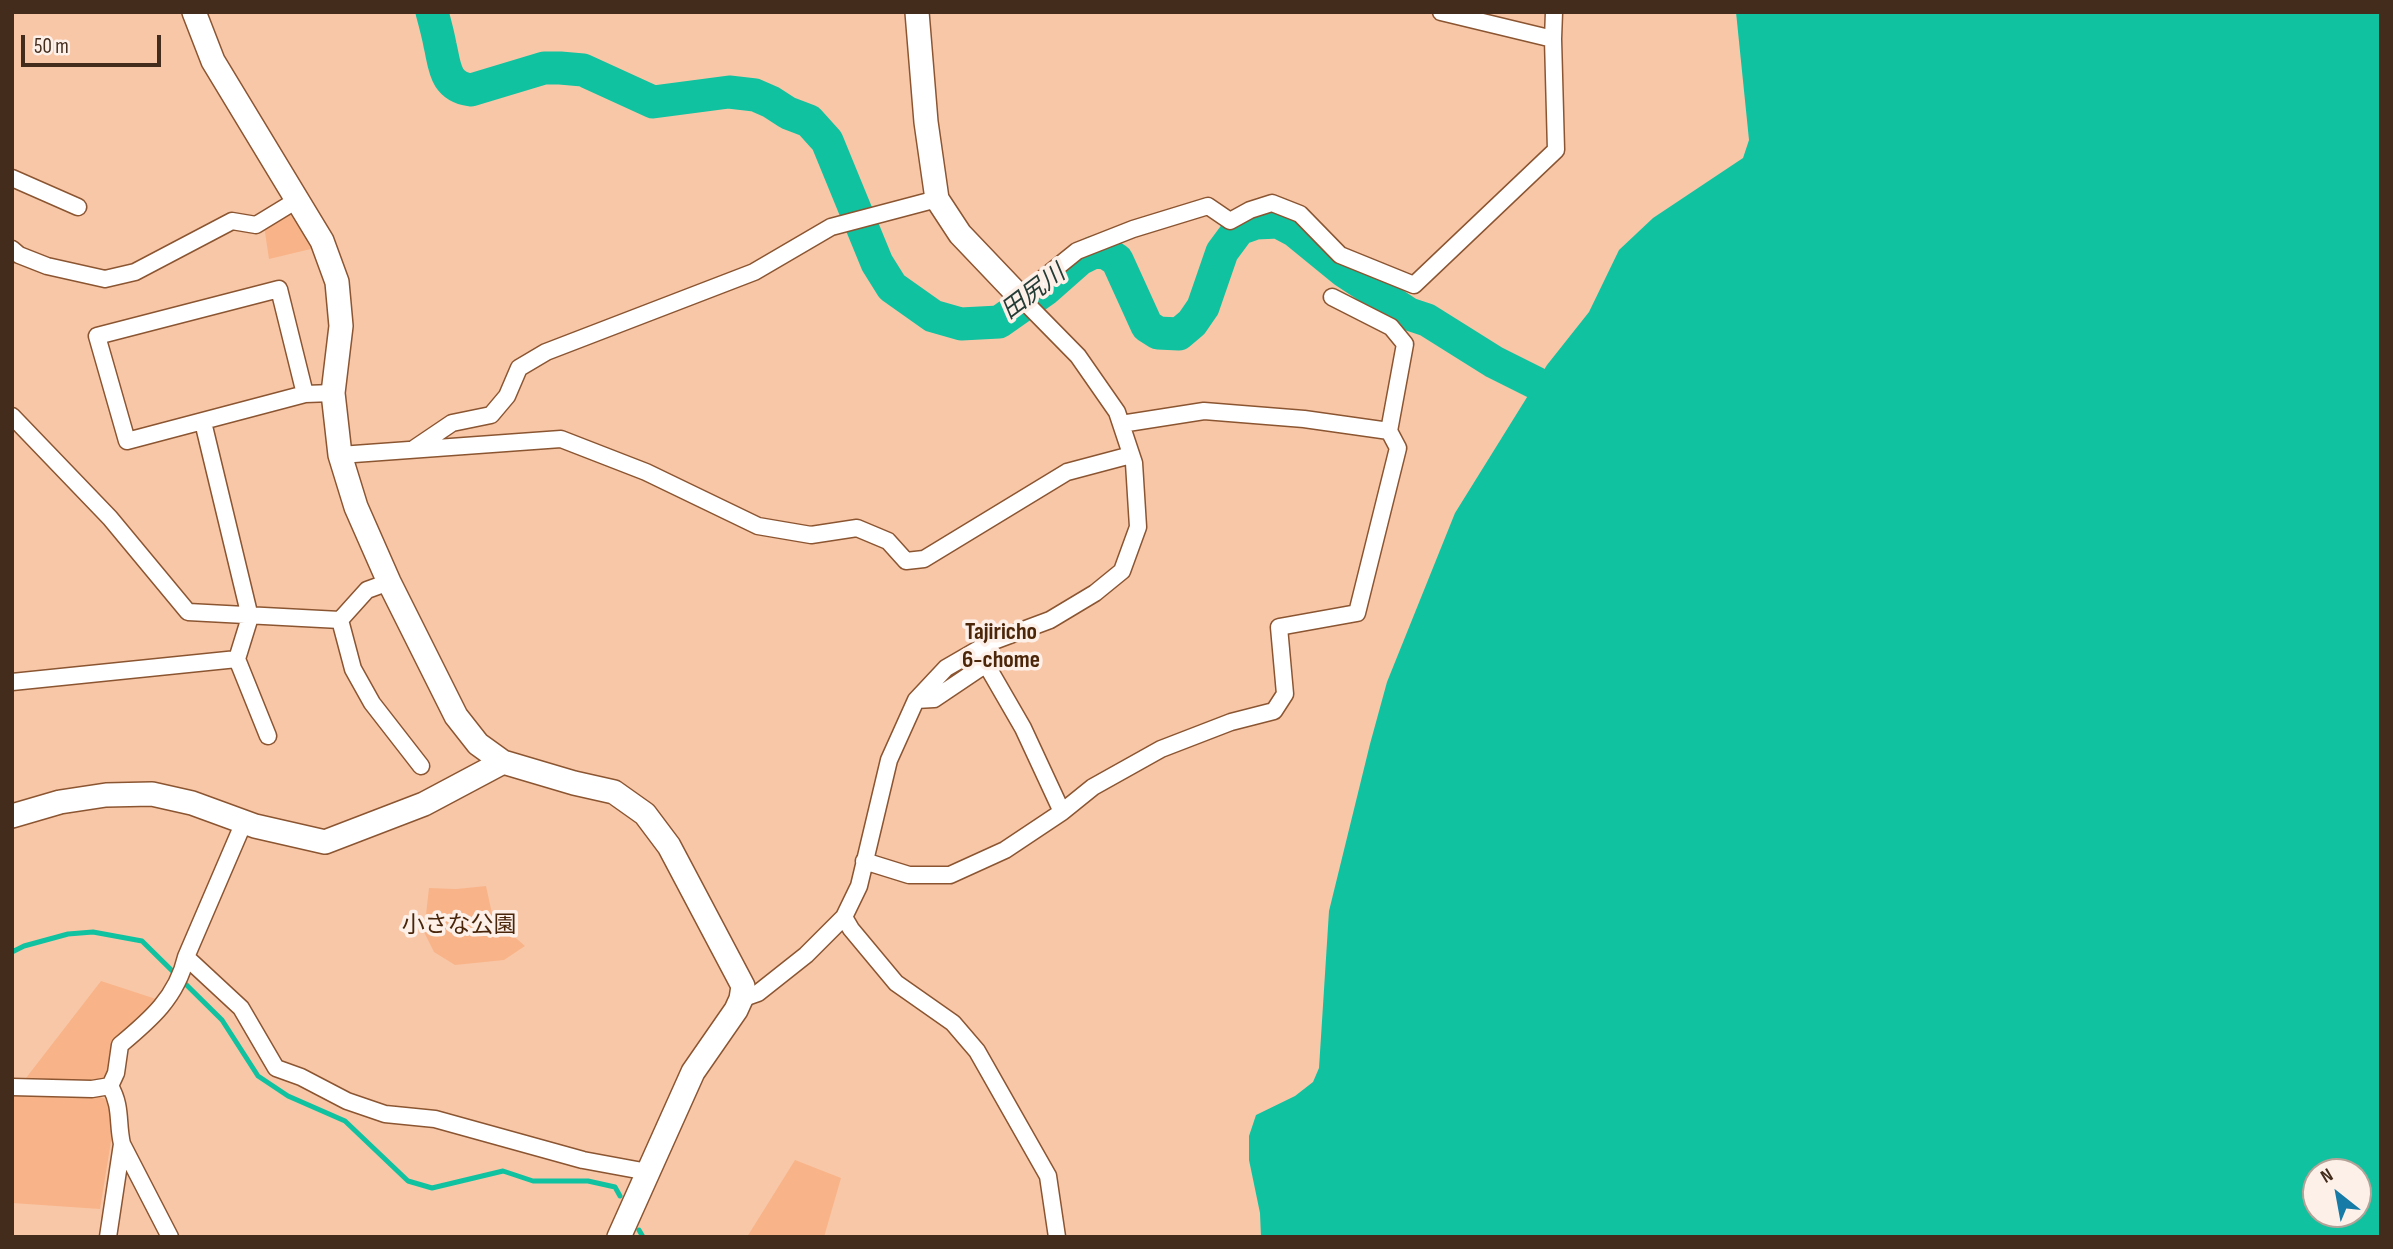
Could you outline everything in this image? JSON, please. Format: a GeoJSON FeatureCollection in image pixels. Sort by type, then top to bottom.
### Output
{"type":"FeatureCollection","features":[{"type":"Feature","properties":{"kind":"street"},"geometry":{"type":"LineString","coordinates":[[194,12],[214,61],[322,241],[337,282],[341,326],[333,393],[340,455],[356,507],[389,582],[456,716],[478,744],[503,762],[614,792],[645,814],[669,846],[739,974],[743,986],[741,999],[693,1072],[619,1237]]}},
{"type":"Feature","properties":{"kind":"street"},"geometry":{"type":"LineString","coordinates":[[741,999],[758,993],[806,955],[844,917],[859,886],[889,760],[916,700],[946,668],[991,642],[1050,620],[1095,593],[1122,571],[1138,527],[1134,463],[1117,412],[1078,356],[960,233],[937,199],[926,122],[917,12]]}},
{"type":"Feature","properties":{"kind":"street"},"geometry":{"type":"LineString","coordinates":[[1441,12],[1553,39]]}},
{"type":"Feature","properties":{"kind":"street"},"geometry":{"type":"LineString","coordinates":[[1027,304],[1077,251],[1133,229],[1208,206],[1230,221],[1250,210],[1272,203],[1300,214],[1340,255],[1414,285],[1556,150],[1554,12]]}},
{"type":"Feature","properties":{"kind":"street"},"geometry":{"type":"LineString","coordinates":[[12,178],[78,207]]}},
{"type":"Feature","properties":{"kind":"street"},"geometry":{"type":"LineString","coordinates":[[413,450],[452,423],[491,415],[507,396],[519,368],[546,352],[754,272],[831,227],[937,199]]}},
{"type":"Feature","properties":{"kind":"street"},"geometry":{"type":"LineString","coordinates":[[12,249],[19,255],[47,266],[105,279],[135,272],[232,220],[256,225],[297,200]]}},
{"type":"Feature","properties":{"kind":"street"},"geometry":{"type":"LineString","coordinates":[[305,394],[279,289],[97,336],[127,441],[305,394],[333,393]]}},
{"type":"Feature","properties":{"kind":"street"},"geometry":{"type":"LineString","coordinates":[[864,861],[909,875],[950,875],[1005,850],[1062,812],[1093,787],[1161,749],[1231,722],[1274,711],[1285,694],[1279,627],[1357,613],[1398,448],[1389,431],[1405,345],[1391,327],[1332,297]]}},
{"type":"Feature","properties":{"kind":"street"},"geometry":{"type":"LineString","coordinates":[[1121,425],[1204,411],[1304,419],[1389,431]]}},
{"type":"Feature","properties":{"kind":"street"},"geometry":{"type":"LineString","coordinates":[[12,416],[110,518],[188,612],[340,620],[367,590],[389,582]]}},
{"type":"Feature","properties":{"kind":"street"},"geometry":{"type":"LineString","coordinates":[[203,422],[250,617],[237,659],[268,736]]}},
{"type":"Feature","properties":{"kind":"street"},"geometry":{"type":"LineString","coordinates":[[340,455],[561,439],[646,472],[758,526],[811,535],[857,528],[888,541],[906,561],[924,559],[1067,472],[1131,455]]}},
{"type":"Feature","properties":{"kind":"street"},"geometry":{"type":"LineString","coordinates":[[340,620],[352,669],[372,703],[421,766]]}},
{"type":"Feature","properties":{"kind":"street"},"geometry":{"type":"LineString","coordinates":[[12,682],[237,659]]}},
{"type":"Feature","properties":{"kind":"street"},"geometry":{"type":"LineString","coordinates":[[916,700],[934,699],[986,664],[1023,728],[1062,812]]}},
{"type":"Feature","properties":{"kind":"street"},"geometry":{"type":"LineString","coordinates":[[12,816],[60,802],[106,795],[152,794],[192,803],[244,822],[325,842],[424,804],[503,762]]}},
{"type":"Feature","properties":{"kind":"street"},"geometry":{"type":"LineString","coordinates":[[170,1237],[121,1144],[118,1130],[120,1109],[110,1086],[116,1073],[120,1045],[154,1017],[165,1004],[244,822]]}},
{"type":"Feature","properties":{"kind":"street"},"geometry":{"type":"LineString","coordinates":[[844,917],[896,983],[953,1023],[977,1051],[1048,1176],[1057,1237]]}},
{"type":"Feature","properties":{"kind":"street"},"geometry":{"type":"LineString","coordinates":[[184,962],[240,1008],[276,1068],[301,1077],[347,1101],[385,1114],[435,1119],[583,1160],[648,1172]]}},
{"type":"Feature","properties":{"kind":"street"},"geometry":{"type":"LineString","coordinates":[[12,1087],[92,1089],[110,1086]]}},
{"type":"Feature","properties":{"kind":"street"},"geometry":{"type":"LineString","coordinates":[[108,1237],[121,1144]]}},
{"type":"Feature","properties":{"kind":"green space"},"geometry":{"type":"Polygon","coordinates":[[[286,213],[295,217],[315,248],[269,259],[264,226],[286,213]]]}},
{"type":"Feature","properties":{"kind":"green space","name":"小さな公園"},"geometry":{"type":"Polygon","coordinates":[[[486,886],[493,918],[525,946],[504,960],[455,965],[434,952],[424,932],[429,888],[486,886]]]}},
{"type":"Feature","properties":{"kind":"green space"},"geometry":{"type":"Polygon","coordinates":[[[101,981],[159,1000],[120,1045],[110,1086],[19,1087],[101,981]]]}},
{"type":"Feature","properties":{"kind":"green space"},"geometry":{"type":"Polygon","coordinates":[[[12,1092],[93,1094],[108,1100],[116,1111],[100,1209],[12,1203],[12,1092]]]}},
{"type":"Feature","properties":{"kind":"green space"},"geometry":{"type":"Polygon","coordinates":[[[795,1160],[841,1178],[824,1237],[747,1237],[795,1160]]]}},
{"type":"Feature","properties":{"kind":"water"},"geometry":{"type":"Polygon","coordinates":[[[1736,12],[2381,12],[2381,1237],[1261,1237],[1260,1213],[1249,1160],[1249,1136],[1256,1115],[1295,1096],[1313,1082],[1319,1068],[1329,911],[1387,682],[1455,513],[1547,365],[1589,312],[1619,250],[1653,218],[1743,158],[1749,140],[1736,12]]]}},
{"type":"Feature","properties":{"kind":"waterway","name":"田尻川"},"geometry":{"type":"LineString","coordinates":[[432,12],[447,74],[462,88],[471,90],[544,68],[583,70],[653,102],[729,92],[755,95],[809,121],[827,141],[877,263],[892,287],[933,316],[961,324],[999,322],[1046,289],[1080,259],[1094,252],[1106,253],[1117,260],[1147,326],[1158,333],[1179,334],[1192,323],[1203,307],[1222,252],[1239,229],[1256,223],[1278,222],[1295,231],[1344,271],[1409,314],[1427,320],[1494,362],[1536,383]]}},
{"type":"Feature","properties":{"kind":"waterway"},"geometry":{"type":"LineString","coordinates":[[12,952],[68,934],[93,932],[142,941],[222,1020],[258,1076],[288,1096],[345,1121],[408,1181],[432,1188],[503,1171],[533,1181],[588,1181],[615,1187],[620,1196]]}},
{"type":"Feature","properties":{"kind":"waterway"},"geometry":{"type":"LineString","coordinates":[[639,1230],[643,1237]]}},
{"type":"Feature","properties":{"kind":"district","name":"Tajiricho 6-chome"},"geometry":{"type":"Point","coordinates":[1001,647]}}]}
